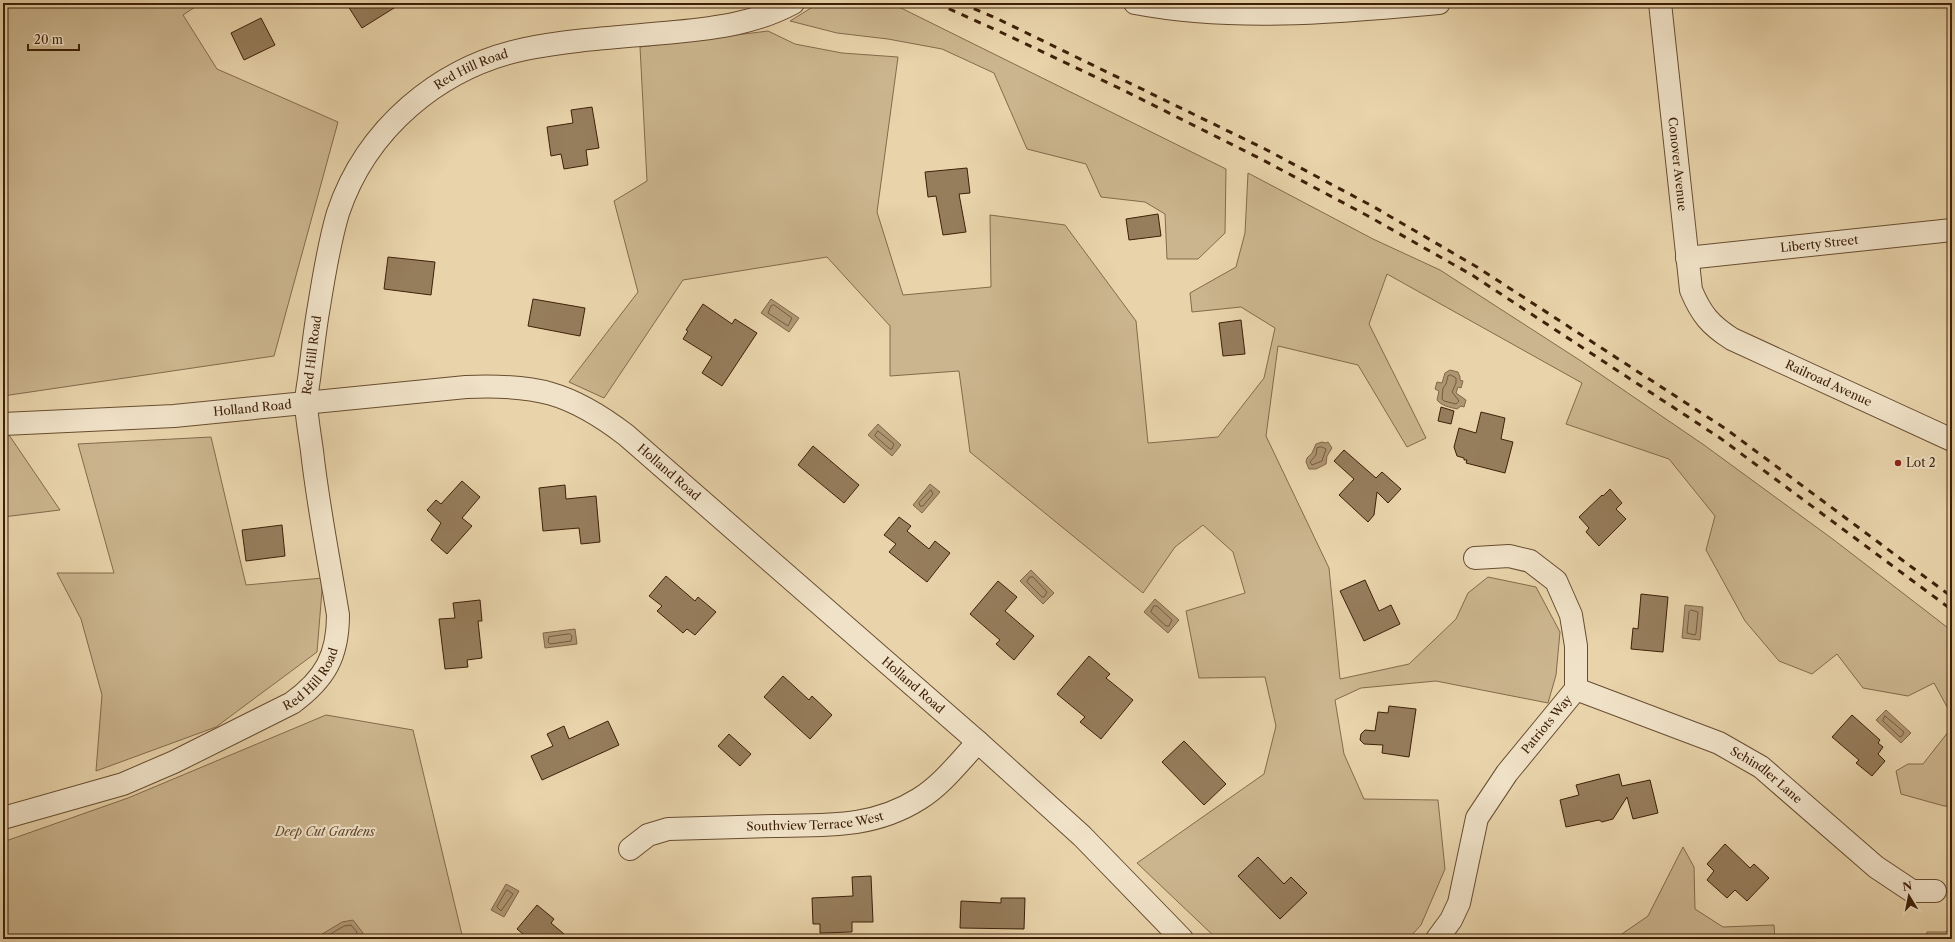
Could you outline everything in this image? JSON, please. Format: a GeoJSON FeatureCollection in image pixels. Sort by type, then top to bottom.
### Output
{"type":"FeatureCollection","features":[{"type":"Feature","properties":{"kind":"street","name":"Red Hill Road"},"geometry":{"type":"LineString","coordinates":[[3,818],[123,784],[174,762],[292,703],[317,682],[329,664],[338,633],[338,615],[315,479],[306,403],[316,327],[328,254],[338,213],[349,185],[367,154],[387,127],[413,102],[455,73],[502,54],[540,46],[725,26],[765,16],[794,3]]}},
{"type":"Feature","properties":{"kind":"street"},"geometry":{"type":"LineString","coordinates":[[1135,3],[1194,12],[1255,15],[1439,3]]}},
{"type":"Feature","properties":{"kind":"street","name":"Conover Avenue"},"geometry":{"type":"LineString","coordinates":[[1660,3],[1691,290],[1700,310],[1708,320]]}},
{"type":"Feature","properties":{"kind":"street","name":"Liberty Street"},"geometry":{"type":"LineString","coordinates":[[1687,258],[1952,230]]}},
{"type":"Feature","properties":{"kind":"street","name":"Railroad Avenue"},"geometry":{"type":"LineString","coordinates":[[1708,320],[1732,339],[1952,440]]}},
{"type":"Feature","properties":{"kind":"street","name":"Holland Road"},"geometry":{"type":"LineString","coordinates":[[3,424],[174,416],[466,387],[501,385],[546,392],[586,407],[602,416],[626,435],[978,742],[1082,836],[1182,939]]}},
{"type":"Feature","properties":{"kind":"street","name":"Patriots Way"},"geometry":{"type":"LineString","coordinates":[[1437,939],[1451,920],[1459,902],[1477,818],[1507,773],[1576,689],[1576,646],[1571,615],[1556,581],[1530,561],[1509,556],[1475,558]]}},
{"type":"Feature","properties":{"kind":"street","name":"Schindler Lane"},"geometry":{"type":"LineString","coordinates":[[1576,689],[1719,743],[1761,767],[1876,867],[1912,890],[1935,891]]}},
{"type":"Feature","properties":{"kind":"street","name":"Southview Terrace West"},"geometry":{"type":"LineString","coordinates":[[630,849],[648,835],[668,829],[843,824],[878,819],[920,799],[934,788],[978,742]]}},
{"type":"Feature","properties":{"kind":"green space"},"geometry":{"type":"Polygon","coordinates":[[[3,3],[201,3],[183,15],[217,69],[338,122],[274,356],[3,396],[3,3]]]}},
{"type":"Feature","properties":{"kind":"green space"},"geometry":{"type":"Polygon","coordinates":[[[819,3],[891,3],[1226,169],[1225,233],[1198,259],[1167,259],[1165,214],[1145,202],[1101,197],[1086,164],[1027,149],[994,73],[942,49],[888,39],[837,33],[790,21],[819,3]]]}},
{"type":"Feature","properties":{"kind":"green space"},"geometry":{"type":"Polygon","coordinates":[[[768,31],[795,44],[842,53],[898,57],[877,212],[903,295],[991,287],[990,215],[1065,225],[1136,321],[1148,443],[1218,437],[1264,378],[1275,328],[1241,307],[1192,312],[1190,293],[1236,267],[1245,233],[1248,173],[1373,239],[1440,270],[1581,361],[1704,445],[1834,540],[1952,631],[1952,716],[1934,683],[1908,696],[1863,688],[1837,654],[1812,674],[1779,661],[1745,621],[1706,550],[1715,516],[1669,459],[1566,424],[1582,383],[1387,274],[1369,324],[1426,438],[1407,447],[1358,365],[1278,346],[1266,436],[1329,568],[1340,679],[1409,664],[1456,619],[1468,593],[1488,577],[1536,587],[1560,632],[1556,675],[1548,703],[1436,681],[1361,688],[1335,700],[1344,754],[1364,799],[1438,800],[1445,869],[1421,925],[1408,939],[1217,939],[1137,863],[1264,774],[1276,726],[1265,677],[1199,678],[1186,611],[1245,593],[1233,552],[1203,525],[1175,547],[1143,593],[970,452],[959,371],[890,376],[890,326],[827,257],[683,280],[604,398],[569,382],[638,292],[614,201],[647,181],[640,47],[768,31]]]}},
{"type":"Feature","properties":{"kind":"green space"},"geometry":{"type":"Polygon","coordinates":[[[9,435],[60,510],[3,517],[3,436],[9,435]]]}},
{"type":"Feature","properties":{"kind":"green space"},"geometry":{"type":"Polygon","coordinates":[[[211,437],[246,585],[323,578],[317,652],[216,727],[96,771],[102,695],[81,619],[57,573],[114,573],[78,444],[211,437]]]}},
{"type":"Feature","properties":{"kind":"green space","name":"Deep Cut Gardens"},"geometry":{"type":"Polygon","coordinates":[[[326,715],[413,730],[463,939],[3,939],[3,842],[128,798],[326,715]]]}},
{"type":"Feature","properties":{"kind":"green space"},"geometry":{"type":"Polygon","coordinates":[[[1952,727],[1952,806],[1944,806],[1901,794],[1896,771],[1908,764],[1923,764],[1952,727]]]}},
{"type":"Feature","properties":{"kind":"green space"},"geometry":{"type":"Polygon","coordinates":[[[1683,847],[1694,867],[1695,909],[1723,927],[1774,925],[1775,939],[1575,939],[1616,938],[1648,916],[1683,847]]]}},
{"type":"Feature","properties":{"kind":"green space"},"geometry":{"type":"Polygon","coordinates":[[[1952,929],[1952,939],[1926,939],[1927,932],[1945,932],[1952,929]]]}},
{"type":"Feature","properties":{"kind":"water"},"geometry":{"type":"Polygon","coordinates":[[[771,299],[799,318],[789,332],[761,313],[771,299]]]}},
{"type":"Feature","properties":{"kind":"water"},"geometry":{"type":"Polygon","coordinates":[[[1450,370],[1458,372],[1460,380],[1463,381],[1461,388],[1458,387],[1456,393],[1466,400],[1464,407],[1461,406],[1457,409],[1441,404],[1437,400],[1439,391],[1435,389],[1437,382],[1442,383],[1445,373],[1450,370]]]}},
{"type":"Feature","properties":{"kind":"water"},"geometry":{"type":"Polygon","coordinates":[[[878,424],[901,445],[892,456],[868,435],[878,424]]]}},
{"type":"Feature","properties":{"kind":"water"},"geometry":{"type":"Polygon","coordinates":[[[1328,442],[1332,448],[1327,456],[1326,464],[1316,469],[1309,469],[1306,462],[1307,458],[1312,453],[1316,444],[1328,442]]]}},
{"type":"Feature","properties":{"kind":"water"},"geometry":{"type":"Polygon","coordinates":[[[930,484],[940,492],[922,513],[913,505],[930,484]]]}},
{"type":"Feature","properties":{"kind":"water"},"geometry":{"type":"Polygon","coordinates":[[[1031,570],[1054,593],[1043,604],[1020,581],[1031,570]]]}},
{"type":"Feature","properties":{"kind":"water"},"geometry":{"type":"Polygon","coordinates":[[[1155,599],[1179,620],[1168,633],[1144,612],[1155,599]]]}},
{"type":"Feature","properties":{"kind":"water"},"geometry":{"type":"Polygon","coordinates":[[[1685,605],[1703,607],[1700,640],[1682,638],[1685,605]]]}},
{"type":"Feature","properties":{"kind":"water"},"geometry":{"type":"Polygon","coordinates":[[[575,629],[577,644],[545,648],[543,633],[575,629]]]}},
{"type":"Feature","properties":{"kind":"water"},"geometry":{"type":"Polygon","coordinates":[[[1886,710],[1911,733],[1901,743],[1876,720],[1886,710]]]}},
{"type":"Feature","properties":{"kind":"water"},"geometry":{"type":"Polygon","coordinates":[[[506,884],[519,891],[504,917],[491,910],[506,884]]]}},
{"type":"Feature","properties":{"kind":"water"},"geometry":{"type":"Polygon","coordinates":[[[353,920],[363,933],[356,939],[314,939],[342,922],[353,920]]]}},
{"type":"Feature","properties":{"kind":"building"},"geometry":{"type":"Polygon","coordinates":[[[346,3],[402,3],[362,28],[346,3]]]}},
{"type":"Feature","properties":{"kind":"building"},"geometry":{"type":"Polygon","coordinates":[[[261,18],[275,45],[244,60],[231,33],[261,18]]]}},
{"type":"Feature","properties":{"kind":"building"},"geometry":{"type":"Polygon","coordinates":[[[592,107],[599,148],[586,150],[588,165],[564,169],[561,154],[551,156],[547,127],[573,123],[571,110],[592,107]]]}},
{"type":"Feature","properties":{"kind":"building"},"geometry":{"type":"Polygon","coordinates":[[[967,168],[970,193],[959,194],[966,232],[943,235],[936,196],[928,197],[925,172],[967,168]]]}},
{"type":"Feature","properties":{"kind":"building"},"geometry":{"type":"Polygon","coordinates":[[[1158,214],[1161,236],[1129,240],[1126,219],[1158,214]]]}},
{"type":"Feature","properties":{"kind":"building"},"geometry":{"type":"Polygon","coordinates":[[[388,257],[435,262],[431,295],[384,289],[388,257]]]}},
{"type":"Feature","properties":{"kind":"building"},"geometry":{"type":"Polygon","coordinates":[[[533,299],[585,308],[580,336],[528,326],[533,299]]]}},
{"type":"Feature","properties":{"kind":"building"},"geometry":{"type":"Polygon","coordinates":[[[703,304],[732,324],[735,319],[757,333],[722,386],[702,373],[712,357],[683,339],[688,331],[686,330],[703,304]]]}},
{"type":"Feature","properties":{"kind":"building"},"geometry":{"type":"Polygon","coordinates":[[[1241,320],[1245,354],[1223,356],[1219,323],[1241,320]]]}},
{"type":"Feature","properties":{"kind":"building"},"geometry":{"type":"Polygon","coordinates":[[[1441,407],[1454,411],[1451,424],[1438,421],[1441,407]]]}},
{"type":"Feature","properties":{"kind":"building"},"geometry":{"type":"Polygon","coordinates":[[[1481,412],[1505,418],[1501,439],[1513,442],[1505,473],[1466,463],[1467,460],[1457,456],[1454,447],[1459,428],[1476,433],[1481,412]]]}},
{"type":"Feature","properties":{"kind":"building"},"geometry":{"type":"Polygon","coordinates":[[[813,446],[859,485],[844,503],[798,465],[813,446]]]}},
{"type":"Feature","properties":{"kind":"building"},"geometry":{"type":"Polygon","coordinates":[[[1344,450],[1376,478],[1382,472],[1401,489],[1388,503],[1377,492],[1374,515],[1368,522],[1339,495],[1354,479],[1334,461],[1344,450]]]}},
{"type":"Feature","properties":{"kind":"building"},"geometry":{"type":"Polygon","coordinates":[[[462,481],[480,497],[462,518],[472,526],[447,554],[431,540],[441,523],[427,510],[436,500],[441,504],[462,481]]]}},
{"type":"Feature","properties":{"kind":"building"},"geometry":{"type":"Polygon","coordinates":[[[565,485],[566,499],[596,496],[600,542],[581,544],[579,528],[543,531],[539,488],[565,485]]]}},
{"type":"Feature","properties":{"kind":"building"},"geometry":{"type":"Polygon","coordinates":[[[1610,489],[1622,503],[1616,509],[1626,519],[1599,546],[1586,532],[1589,528],[1579,517],[1610,489]]]}},
{"type":"Feature","properties":{"kind":"building"},"geometry":{"type":"Polygon","coordinates":[[[899,517],[911,526],[907,531],[929,549],[935,541],[950,553],[927,582],[889,552],[896,544],[884,535],[899,517]]]}},
{"type":"Feature","properties":{"kind":"building"},"geometry":{"type":"Polygon","coordinates":[[[282,525],[285,556],[246,561],[242,530],[282,525]]]}},
{"type":"Feature","properties":{"kind":"building"},"geometry":{"type":"Polygon","coordinates":[[[666,576],[695,601],[698,597],[716,612],[695,635],[687,629],[683,633],[657,611],[662,606],[649,596],[666,576]]]}},
{"type":"Feature","properties":{"kind":"building"},"geometry":{"type":"Polygon","coordinates":[[[1365,580],[1379,611],[1391,605],[1400,624],[1364,641],[1340,591],[1365,580]]]}},
{"type":"Feature","properties":{"kind":"building"},"geometry":{"type":"Polygon","coordinates":[[[998,581],[1017,597],[1005,611],[1034,636],[1014,660],[996,644],[1000,640],[970,614],[998,581]]]}},
{"type":"Feature","properties":{"kind":"building"},"geometry":{"type":"Polygon","coordinates":[[[1641,594],[1668,597],[1663,652],[1631,649],[1633,628],[1638,629],[1641,594]]]}},
{"type":"Feature","properties":{"kind":"building"},"geometry":{"type":"Polygon","coordinates":[[[480,600],[482,621],[478,621],[482,658],[467,660],[468,667],[445,669],[439,619],[455,618],[453,603],[480,600]]]}},
{"type":"Feature","properties":{"kind":"building"},"geometry":{"type":"Polygon","coordinates":[[[1089,656],[1110,674],[1106,678],[1133,700],[1101,739],[1080,722],[1085,717],[1057,694],[1089,656]]]}},
{"type":"Feature","properties":{"kind":"building"},"geometry":{"type":"Polygon","coordinates":[[[783,676],[809,700],[812,696],[832,715],[810,739],[764,697],[783,676]]]}},
{"type":"Feature","properties":{"kind":"building"},"geometry":{"type":"Polygon","coordinates":[[[1389,706],[1416,709],[1409,757],[1382,753],[1383,745],[1364,744],[1360,740],[1361,734],[1365,730],[1375,731],[1378,712],[1388,713],[1389,706]]]}},
{"type":"Feature","properties":{"kind":"building"},"geometry":{"type":"Polygon","coordinates":[[[1852,715],[1880,740],[1878,743],[1883,747],[1878,754],[1885,761],[1872,776],[1856,763],[1859,760],[1832,737],[1852,715]]]}},
{"type":"Feature","properties":{"kind":"building"},"geometry":{"type":"Polygon","coordinates":[[[608,721],[619,745],[542,780],[531,756],[553,746],[547,734],[564,726],[569,739],[608,721]]]}},
{"type":"Feature","properties":{"kind":"building"},"geometry":{"type":"Polygon","coordinates":[[[729,734],[751,754],[740,766],[718,746],[729,734]]]}},
{"type":"Feature","properties":{"kind":"building"},"geometry":{"type":"Polygon","coordinates":[[[1184,741],[1226,784],[1204,805],[1162,762],[1184,741]]]}},
{"type":"Feature","properties":{"kind":"building"},"geometry":{"type":"Polygon","coordinates":[[[1619,774],[1622,786],[1650,780],[1658,813],[1633,819],[1627,797],[1613,819],[1602,822],[1599,820],[1566,827],[1560,800],[1579,795],[1576,785],[1619,774]]]}},
{"type":"Feature","properties":{"kind":"building"},"geometry":{"type":"Polygon","coordinates":[[[1725,844],[1750,868],[1754,864],[1769,878],[1747,901],[1735,890],[1727,898],[1707,880],[1714,871],[1707,864],[1725,844]]]}},
{"type":"Feature","properties":{"kind":"building"},"geometry":{"type":"Polygon","coordinates":[[[1258,857],[1284,884],[1291,877],[1307,893],[1280,919],[1238,876],[1258,857]]]}},
{"type":"Feature","properties":{"kind":"building"},"geometry":{"type":"Polygon","coordinates":[[[871,876],[873,922],[852,922],[852,932],[820,933],[820,924],[813,924],[812,898],[853,896],[852,877],[871,876]]]}},
{"type":"Feature","properties":{"kind":"building"},"geometry":{"type":"Polygon","coordinates":[[[1001,898],[1025,898],[1024,929],[960,928],[961,901],[1001,903],[1001,898]]]}},
{"type":"Feature","properties":{"kind":"building"},"geometry":{"type":"Polygon","coordinates":[[[537,905],[554,919],[551,923],[570,939],[529,939],[517,929],[537,905]]]}},
{"type":"Feature","properties":{"kind":"railway"},"geometry":{"type":"LineString","coordinates":[[936,3],[1121,89],[1261,159],[1368,216],[1472,275],[1720,438],[1952,610]]}},
{"type":"Feature","properties":{"kind":"railway"},"geometry":{"type":"LineString","coordinates":[[961,3],[998,19],[1265,149],[1374,207],[1477,267],[1726,429],[1952,597]]}},
{"type":"Feature","properties":{"kind":"place","name":"Lot 2"},"geometry":{"type":"Point","coordinates":[1898,463]}}]}
